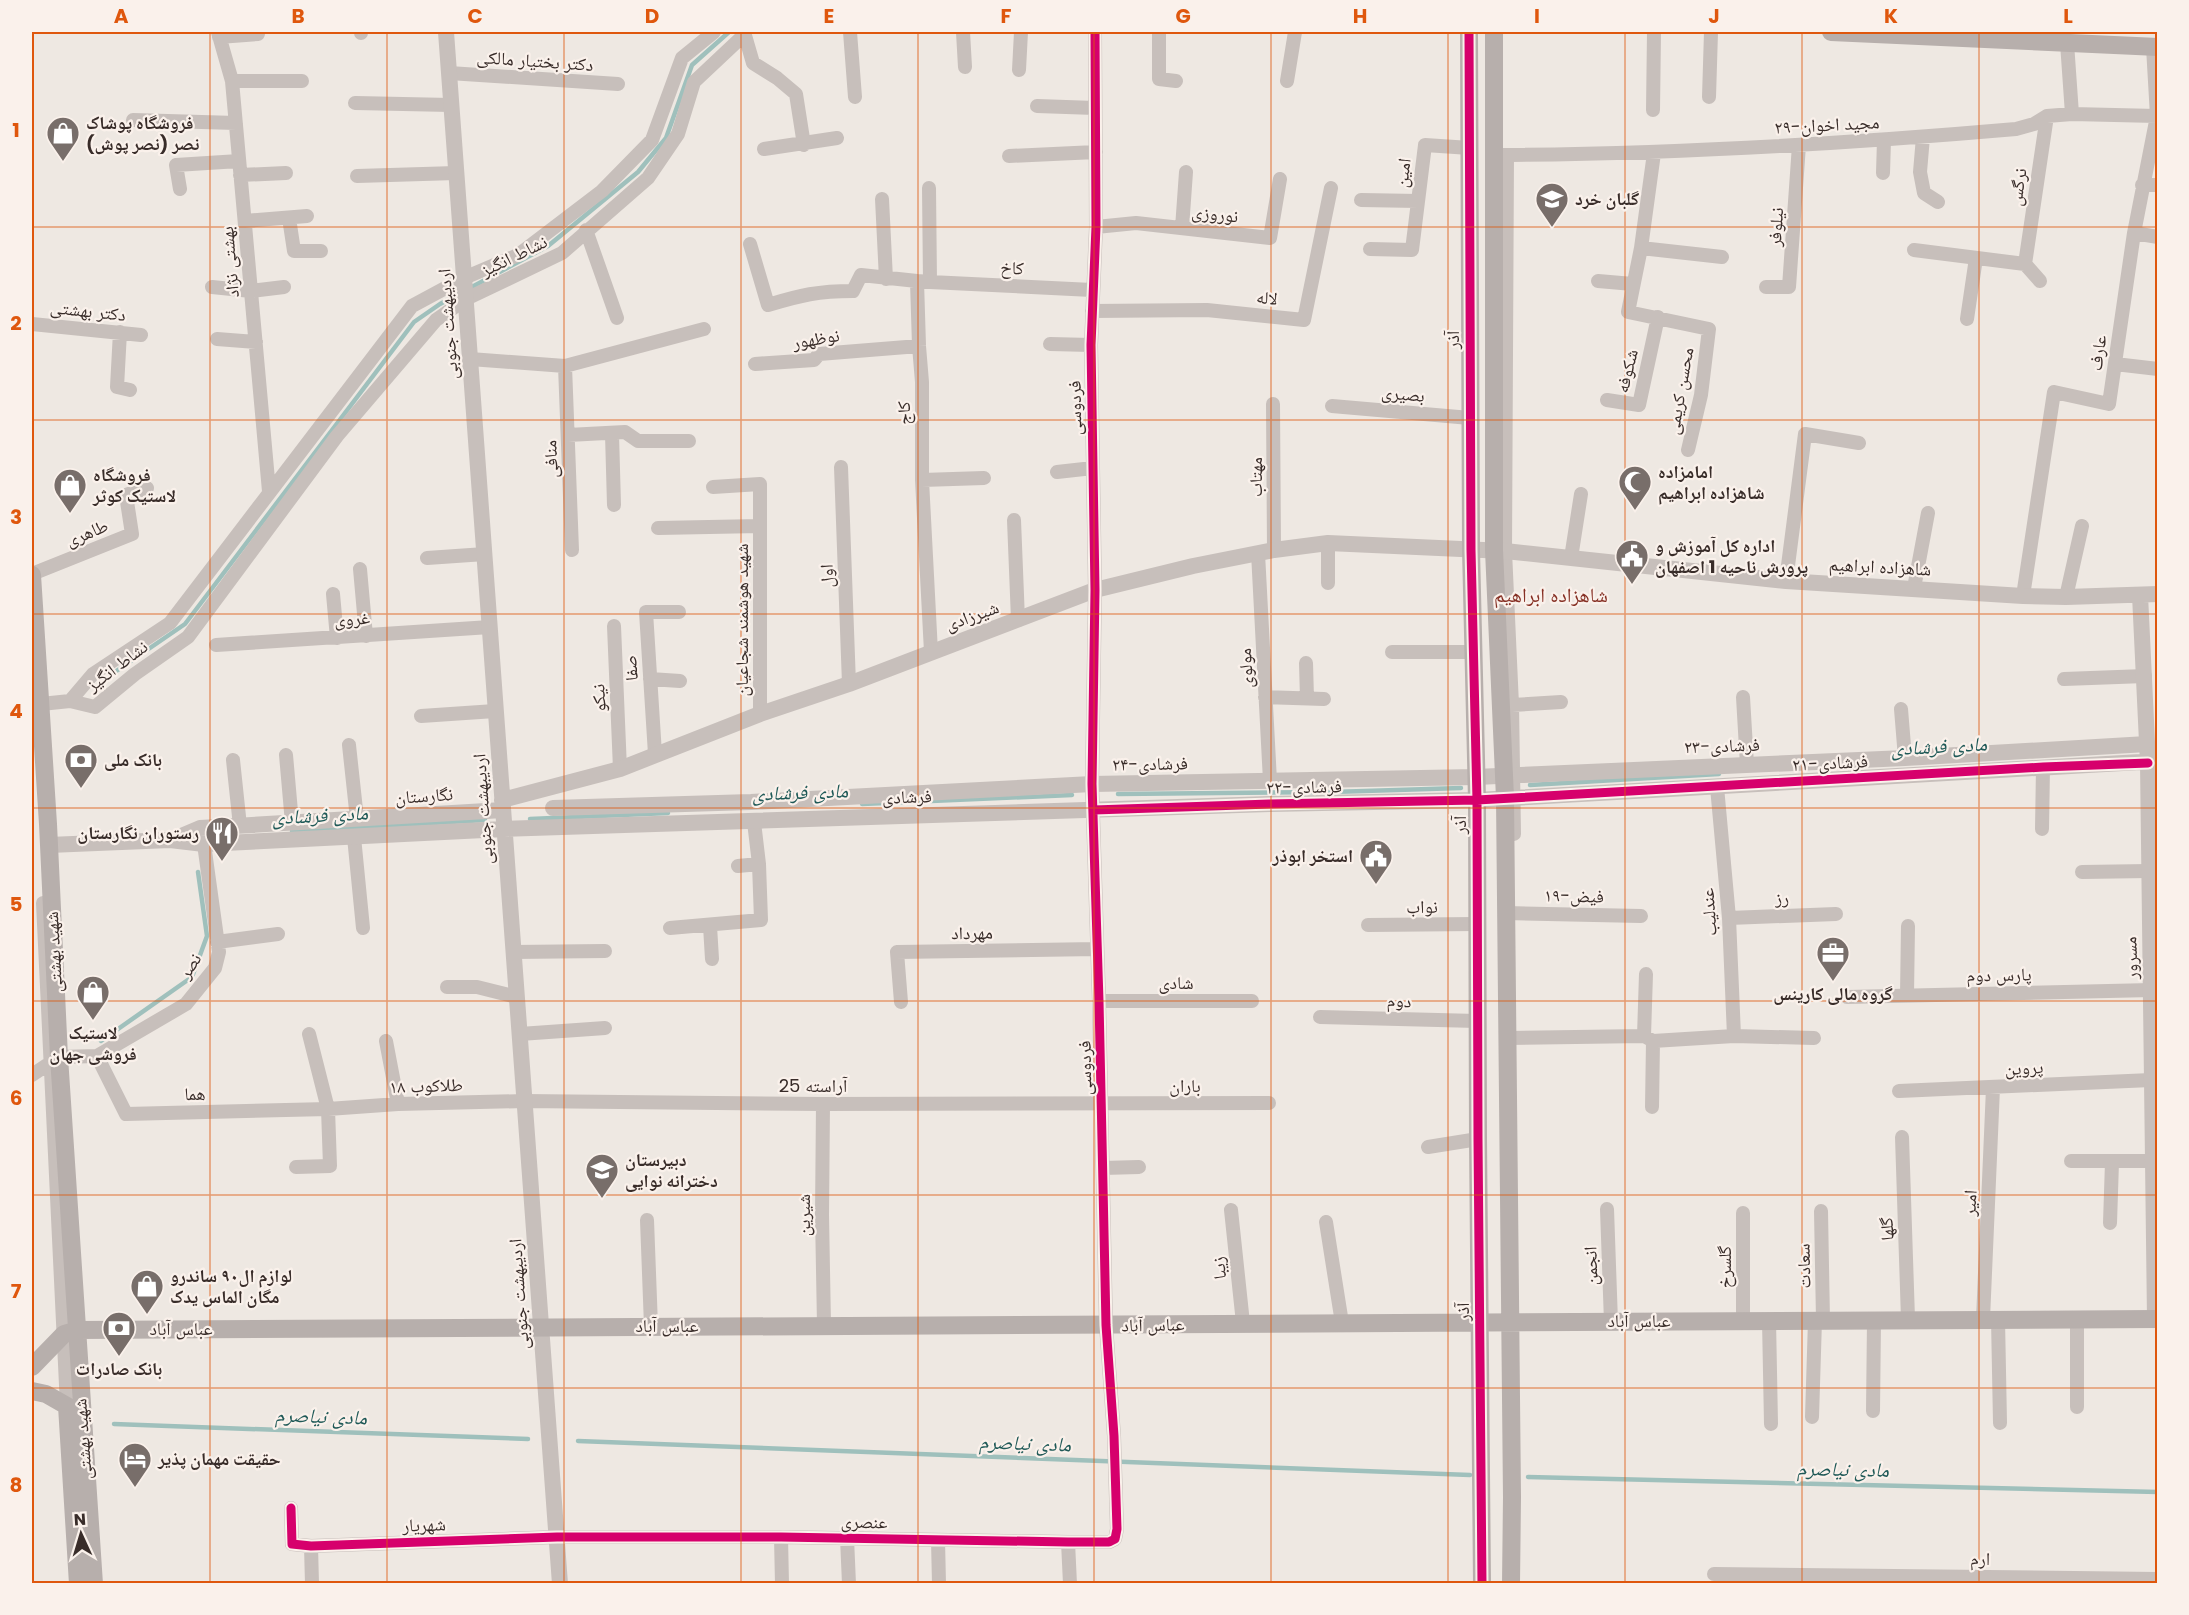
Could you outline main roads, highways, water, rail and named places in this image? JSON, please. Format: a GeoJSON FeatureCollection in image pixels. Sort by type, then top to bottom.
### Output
{"type":"FeatureCollection","features":[{"type":"Feature","properties":{"kind":"main road","name":"آذر"},"geometry":{"type":"LineString","coordinates":[[1469,32],[1470,550],[1477,800],[1482,1584]]}},
{"type":"Feature","properties":{"kind":"main road"},"geometry":{"type":"LineString","coordinates":[[1494,32],[1501,155],[1499,550],[1510,798],[1511,1584]]}},
{"type":"Feature","properties":{"kind":"main road"},"geometry":{"type":"LineString","coordinates":[[1831,32],[2067,43],[2112,38],[2155,47]]}},
{"type":"Feature","properties":{"kind":"main road","name":"شهید بهشتی"},"geometry":{"type":"LineString","coordinates":[[32,574],[40,825],[49,845],[54,1060],[68,1329],[94,1584]]}},
{"type":"Feature","properties":{"kind":"main road","name":"عباس آباد"},"geometry":{"type":"LineString","coordinates":[[68,1329],[2156,1319]]}},
{"type":"Feature","properties":{"kind":"main road"},"geometry":{"type":"LineString","coordinates":[[32,1367],[68,1329]]}},
{"type":"Feature","properties":{"kind":"main road"},"geometry":{"type":"LineString","coordinates":[[32,1391],[46,1394],[68,1406],[78,1584]]}},
{"type":"Feature","properties":{"kind":"main road"},"geometry":{"type":"LineString","coordinates":[[1482,1497],[1512,1497]]}},
{"type":"Feature","properties":{"kind":"waterway"},"geometry":{"type":"LineString","coordinates":[[470,288],[548,246],[638,172],[666,138],[692,65],[729,32]]}},
{"type":"Feature","properties":{"kind":"waterway"},"geometry":{"type":"LineString","coordinates":[[112,674],[185,624],[414,322],[459,294]]}},
{"type":"Feature","properties":{"kind":"waterway","name":"مادی فرشادی"},"geometry":{"type":"LineString","coordinates":[[1530,785],[1719,774]]}},
{"type":"Feature","properties":{"kind":"waterway","name":"مادی فرشادی"},"geometry":{"type":"LineString","coordinates":[[1118,794],[1461,788]]}},
{"type":"Feature","properties":{"kind":"waterway","name":"مادی فرشادی"},"geometry":{"type":"LineString","coordinates":[[862,804],[1072,795]]}},
{"type":"Feature","properties":{"kind":"waterway","name":"مادی فرشادی"},"geometry":{"type":"LineString","coordinates":[[530,819],[668,813]]}},
{"type":"Feature","properties":{"kind":"waterway","name":"مادی فرشادی"},"geometry":{"type":"LineString","coordinates":[[292,831],[485,820]]}},
{"type":"Feature","properties":{"kind":"waterway","name":"مادی فرشادی"},"geometry":{"type":"LineString","coordinates":[[101,1041],[192,977],[207,936],[198,872]]}},
{"type":"Feature","properties":{"kind":"waterway","name":"مادی نیاصرم"},"geometry":{"type":"LineString","coordinates":[[114,1424],[528,1439]]}},
{"type":"Feature","properties":{"kind":"waterway","name":"مادی نیاصرم"},"geometry":{"type":"LineString","coordinates":[[578,1441],[1470,1475]]}},
{"type":"Feature","properties":{"kind":"waterway","name":"مادی نیاصرم"},"geometry":{"type":"LineString","coordinates":[[1528,1477],[2158,1492]]}},
{"type":"Feature","properties":{"kind":"place","name":"فروشگاه پوشاک نصر (نصر پوش)"},"geometry":{"type":"Point","coordinates":[63,162]}},
{"type":"Feature","properties":{"kind":"place","name":"گلبان خرد"},"geometry":{"type":"Point","coordinates":[1552,228]}},
{"type":"Feature","properties":{"kind":"place","name":"امامزاده شاهزاده ابراهیم"},"geometry":{"type":"Point","coordinates":[1635,511]}},
{"type":"Feature","properties":{"kind":"place","name":"فروشگاه لاستیک کوثر"},"geometry":{"type":"Point","coordinates":[70,514]}},
{"type":"Feature","properties":{"kind":"place","name":"اداره کل آموزش و پرورش ناحیه 1 اصفهان"},"geometry":{"type":"Point","coordinates":[1632,585]}},
{"type":"Feature","properties":{"kind":"place","name":"بانک ملی"},"geometry":{"type":"Point","coordinates":[81,789]}},
{"type":"Feature","properties":{"kind":"place","name":"رستوران نگارستان"},"geometry":{"type":"Point","coordinates":[222,862]}},
{"type":"Feature","properties":{"kind":"place","name":"استخر ابوذر"},"geometry":{"type":"Point","coordinates":[1376,885]}},
{"type":"Feature","properties":{"kind":"place","name":"گروه مالی کارینس"},"geometry":{"type":"Point","coordinates":[1833,982]}},
{"type":"Feature","properties":{"kind":"place","name":"لاستیک فروشی جهان"},"geometry":{"type":"Point","coordinates":[93,1021]}},
{"type":"Feature","properties":{"kind":"place","name":"دبیرستان دخترانه نوایی"},"geometry":{"type":"Point","coordinates":[602,1199]}},
{"type":"Feature","properties":{"kind":"place","name":"لوازم ال۹۰ ساندرو مگان الماس یدک"},"geometry":{"type":"Point","coordinates":[147,1315]}},
{"type":"Feature","properties":{"kind":"place","name":"بانک صادرات"},"geometry":{"type":"Point","coordinates":[119,1357]}},
{"type":"Feature","properties":{"kind":"place","name":"حقیقت مهمان پذیر"},"geometry":{"type":"Point","coordinates":[135,1488]}},
{"type":"Feature","properties":{"kind":"district","name":"شاهزاده ابراهیم"},"geometry":{"type":"Point","coordinates":[1551,595]}}]}
